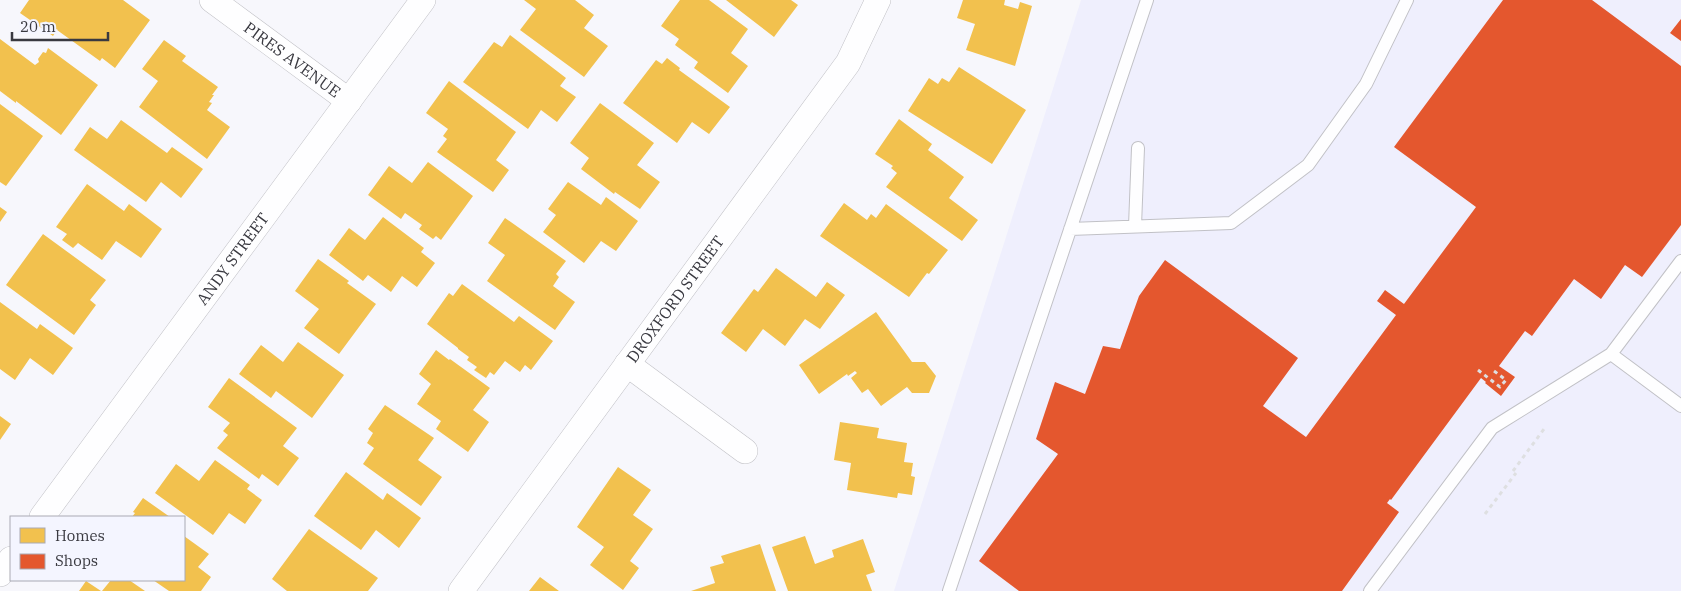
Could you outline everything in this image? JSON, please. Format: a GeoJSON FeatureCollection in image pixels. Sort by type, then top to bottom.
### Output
{"type":"FeatureCollection","features":[{"type":"Feature","properties":{"kind":"street","name":"PIRES AVENUE"},"geometry":{"type":"LineString","coordinates":[[212,0],[349,101]]}},
{"type":"Feature","properties":{"kind":"street","name":"ANDY STREET"},"geometry":{"type":"LineString","coordinates":[[43,516],[423,0]]}},
{"type":"Feature","properties":{"kind":"street","name":"DROXFORD STREET"},"geometry":{"type":"LineString","coordinates":[[461,591],[848,63],[878,0]]}},
{"type":"Feature","properties":{"kind":"street"},"geometry":{"type":"LineString","coordinates":[[627,364],[745,451]]}},
{"type":"Feature","properties":{"kind":"street"},"geometry":{"type":"LineString","coordinates":[[0,574],[10,560]]}},
{"type":"Feature","properties":{"kind":"lane"},"geometry":{"type":"LineString","coordinates":[[949,591],[1147,0]]}},
{"type":"Feature","properties":{"kind":"lane"},"geometry":{"type":"LineString","coordinates":[[1070,229],[1231,223],[1308,165],[1366,84],[1407,0]]}},
{"type":"Feature","properties":{"kind":"lane"},"geometry":{"type":"LineString","coordinates":[[1134,226],[1138,148]]}},
{"type":"Feature","properties":{"kind":"lane"},"geometry":{"type":"LineString","coordinates":[[1370,591],[1492,428],[1611,354],[1681,261]]}},
{"type":"Feature","properties":{"kind":"lane"},"geometry":{"type":"LineString","coordinates":[[1611,354],[1681,406]]}},
{"type":"Feature","properties":{"kind":"path"},"geometry":{"type":"LineString","coordinates":[[1478,370],[1500,387],[1506,380],[1494,371]]}},
{"type":"Feature","properties":{"kind":"path"},"geometry":{"type":"LineString","coordinates":[[1485,514],[1544,429]]}},
{"type":"Feature","properties":{"kind":"shaded area"},"geometry":{"type":"Polygon","coordinates":[[[1081,0],[1681,0],[1681,591],[894,591],[1081,0]]]}},
{"type":"Feature","properties":{"kind":"building: Homes"},"geometry":{"type":"Polygon","coordinates":[[[29,0],[123,0],[150,20],[115,68],[102,58],[100,61],[57,30],[53,36],[20,13],[29,0]]]}},
{"type":"Feature","properties":{"kind":"building: Homes"},"geometry":{"type":"Polygon","coordinates":[[[524,0],[575,0],[594,15],[584,28],[608,46],[584,77],[520,30],[536,9],[524,0]]]}},
{"type":"Feature","properties":{"kind":"building: Homes"},"geometry":{"type":"Polygon","coordinates":[[[680,0],[709,0],[748,29],[731,53],[748,66],[728,93],[694,68],[698,62],[675,45],[679,39],[661,26],[680,0]]]}},
{"type":"Feature","properties":{"kind":"building: Homes"},"geometry":{"type":"Polygon","coordinates":[[[726,0],[791,0],[798,5],[774,37],[726,0]]]}},
{"type":"Feature","properties":{"kind":"building: Homes"},"geometry":{"type":"Polygon","coordinates":[[[963,0],[1005,0],[1004,5],[1018,9],[1020,2],[1032,6],[1015,66],[966,50],[975,24],[957,18],[963,0]]]}},
{"type":"Feature","properties":{"kind":"building: Homes"},"geometry":{"type":"Polygon","coordinates":[[[510,35],[566,78],[560,86],[576,97],[557,122],[541,110],[528,129],[463,82],[494,42],[502,47],[510,35]]]}},
{"type":"Feature","properties":{"kind":"building: Homes"},"geometry":{"type":"Polygon","coordinates":[[[0,39],[35,65],[39,62],[38,59],[43,52],[46,53],[48,48],[98,85],[61,135],[0,91],[0,39]]]}},
{"type":"Feature","properties":{"kind":"building: Homes"},"geometry":{"type":"Polygon","coordinates":[[[164,40],[186,56],[182,61],[218,87],[212,95],[214,95],[209,102],[212,103],[207,110],[230,127],[207,159],[139,107],[158,81],[142,69],[164,40]]]}},
{"type":"Feature","properties":{"kind":"building: Homes"},"geometry":{"type":"Polygon","coordinates":[[[667,58],[680,68],[679,70],[730,107],[709,134],[692,122],[677,143],[623,103],[656,60],[662,64],[667,58]]]}},
{"type":"Feature","properties":{"kind":"building: Homes"},"geometry":{"type":"Polygon","coordinates":[[[959,67],[1026,110],[992,164],[908,111],[929,78],[938,84],[942,78],[949,82],[959,67]]]}},
{"type":"Feature","properties":{"kind":"building: Homes"},"geometry":{"type":"Polygon","coordinates":[[[449,81],[516,132],[496,160],[509,170],[493,192],[437,152],[447,139],[443,136],[448,129],[426,113],[449,81]]]}},
{"type":"Feature","properties":{"kind":"building: Homes"},"geometry":{"type":"Polygon","coordinates":[[[600,103],[654,143],[637,165],[660,182],[640,209],[615,192],[614,194],[581,169],[589,158],[570,143],[600,103]]]}},
{"type":"Feature","properties":{"kind":"building: Homes"},"geometry":{"type":"Polygon","coordinates":[[[0,104],[43,136],[6,186],[0,182],[0,104]]]}},
{"type":"Feature","properties":{"kind":"building: Homes"},"geometry":{"type":"Polygon","coordinates":[[[899,119],[932,144],[928,150],[964,177],[949,198],[978,220],[962,241],[886,187],[897,173],[891,168],[893,166],[875,154],[899,119]]]}},
{"type":"Feature","properties":{"kind":"building: Homes"},"geometry":{"type":"Polygon","coordinates":[[[121,120],[167,153],[172,147],[203,169],[181,198],[161,182],[146,202],[74,150],[90,127],[107,139],[121,120]]]}},
{"type":"Feature","properties":{"kind":"building: Homes"},"geometry":{"type":"Polygon","coordinates":[[[428,162],[473,196],[441,240],[436,236],[433,239],[419,229],[422,225],[405,213],[401,219],[368,195],[389,166],[412,183],[428,162]]]}},
{"type":"Feature","properties":{"kind":"building: Homes"},"geometry":{"type":"Polygon","coordinates":[[[568,182],[601,205],[606,197],[638,221],[616,251],[601,241],[584,263],[543,232],[556,215],[548,209],[568,182]]]}},
{"type":"Feature","properties":{"kind":"building: Homes"},"geometry":{"type":"Polygon","coordinates":[[[87,184],[124,211],[129,204],[162,229],[141,258],[116,241],[102,260],[78,243],[73,248],[62,240],[67,234],[56,227],[87,184]]]}},
{"type":"Feature","properties":{"kind":"building: Homes"},"geometry":{"type":"Polygon","coordinates":[[[844,203],[867,220],[871,214],[876,218],[886,204],[948,250],[909,297],[820,236],[844,203]]]}},
{"type":"Feature","properties":{"kind":"building: Homes"},"geometry":{"type":"Polygon","coordinates":[[[0,207],[7,212],[0,222],[0,207]]]}},
{"type":"Feature","properties":{"kind":"building: Homes"},"geometry":{"type":"Polygon","coordinates":[[[383,217],[424,248],[421,252],[435,263],[417,287],[402,276],[391,292],[368,275],[363,281],[329,255],[349,228],[365,240],[383,217]]]}},
{"type":"Feature","properties":{"kind":"building: Homes"},"geometry":{"type":"Polygon","coordinates":[[[505,218],[566,261],[556,274],[559,277],[553,286],[575,302],[555,330],[487,281],[505,255],[488,243],[505,218]]]}},
{"type":"Feature","properties":{"kind":"building: Homes"},"geometry":{"type":"Polygon","coordinates":[[[43,234],[106,280],[90,300],[96,305],[74,335],[6,285],[43,234]]]}},
{"type":"Feature","properties":{"kind":"building: Homes"},"geometry":{"type":"Polygon","coordinates":[[[318,259],[349,281],[347,283],[376,304],[339,354],[304,328],[319,309],[295,291],[318,259]]]}},
{"type":"Feature","properties":{"kind":"building: Homes"},"geometry":{"type":"Polygon","coordinates":[[[776,268],[816,297],[827,282],[845,295],[820,329],[805,319],[785,346],[763,329],[746,352],[721,333],[754,289],[758,292],[776,268]]]}},
{"type":"Feature","properties":{"kind":"building: Homes"},"geometry":{"type":"Polygon","coordinates":[[[462,284],[514,322],[519,316],[553,341],[531,370],[525,365],[520,372],[505,361],[494,375],[490,372],[486,378],[474,370],[477,367],[467,360],[469,357],[427,324],[449,293],[453,296],[462,284]]]}},
{"type":"Feature","properties":{"kind":"building: Homes"},"geometry":{"type":"Polygon","coordinates":[[[0,302],[37,329],[40,324],[73,348],[53,375],[30,358],[15,380],[0,369],[0,302]]]}},
{"type":"Feature","properties":{"kind":"building: Homes"},"geometry":{"type":"Polygon","coordinates":[[[876,312],[912,362],[925,362],[936,376],[929,393],[912,393],[907,387],[881,406],[868,389],[862,393],[851,378],[857,373],[855,371],[848,376],[847,374],[819,394],[799,365],[876,312]]]}},
{"type":"Feature","properties":{"kind":"building: Homes"},"geometry":{"type":"Polygon","coordinates":[[[298,342],[344,375],[312,418],[276,391],[271,398],[239,374],[261,345],[283,362],[298,342]]]}},
{"type":"Feature","properties":{"kind":"building: Homes"},"geometry":{"type":"Polygon","coordinates":[[[436,350],[490,388],[473,410],[489,422],[468,452],[436,429],[441,421],[417,404],[431,384],[419,374],[436,350]]]}},
{"type":"Feature","properties":{"kind":"building: Homes"},"geometry":{"type":"Polygon","coordinates":[[[229,378],[297,428],[283,446],[299,458],[278,486],[262,474],[259,479],[217,448],[228,435],[223,431],[230,423],[208,407],[229,378]]]}},
{"type":"Feature","properties":{"kind":"building: Homes"},"geometry":{"type":"Polygon","coordinates":[[[385,405],[434,438],[418,460],[442,477],[421,506],[363,464],[374,448],[367,443],[373,433],[368,429],[385,405]]]}},
{"type":"Feature","properties":{"kind":"building: Homes"},"geometry":{"type":"Polygon","coordinates":[[[0,416],[11,424],[0,440],[0,416]]]}},
{"type":"Feature","properties":{"kind":"building: Homes"},"geometry":{"type":"Polygon","coordinates":[[[840,422],[879,428],[877,438],[907,443],[904,462],[913,463],[911,476],[915,477],[912,495],[898,493],[897,498],[847,490],[851,463],[834,460],[840,422]]]}},
{"type":"Feature","properties":{"kind":"building: Homes"},"geometry":{"type":"Polygon","coordinates":[[[215,460],[250,485],[247,489],[262,500],[245,524],[229,513],[213,535],[155,493],[176,464],[199,481],[215,460]]]}},
{"type":"Feature","properties":{"kind":"building: Homes"},"geometry":{"type":"Polygon","coordinates":[[[618,467],[651,490],[633,515],[653,529],[630,561],[639,568],[623,590],[590,565],[604,547],[577,527],[618,467]]]}},
{"type":"Feature","properties":{"kind":"building: Homes"},"geometry":{"type":"Polygon","coordinates":[[[346,472],[383,500],[387,493],[421,518],[399,548],[376,530],[361,550],[314,516],[346,472]]]}},
{"type":"Feature","properties":{"kind":"building: Homes"},"geometry":{"type":"Polygon","coordinates":[[[143,498],[169,516],[133,516],[135,513],[133,512],[143,498]]]}},
{"type":"Feature","properties":{"kind":"building: Homes"},"geometry":{"type":"Polygon","coordinates":[[[309,529],[378,578],[368,591],[287,591],[272,579],[309,529]]]}},
{"type":"Feature","properties":{"kind":"building: Homes"},"geometry":{"type":"Polygon","coordinates":[[[805,536],[815,564],[834,557],[832,550],[863,539],[875,572],[866,575],[872,591],[788,591],[772,547],[805,536]]]}},
{"type":"Feature","properties":{"kind":"building: Homes"},"geometry":{"type":"Polygon","coordinates":[[[185,537],[209,554],[198,567],[211,577],[201,591],[169,591],[154,581],[185,581],[185,537]]]}},
{"type":"Feature","properties":{"kind":"building: Homes"},"geometry":{"type":"Polygon","coordinates":[[[760,544],[776,591],[691,591],[715,583],[710,567],[724,563],[721,556],[760,544]]]}},
{"type":"Feature","properties":{"kind":"building: Homes"},"geometry":{"type":"Polygon","coordinates":[[[540,577],[559,591],[529,591],[540,577]]]}},
{"type":"Feature","properties":{"kind":"building: Homes"},"geometry":{"type":"Polygon","coordinates":[[[86,581],[101,591],[79,591],[86,581]]]}},
{"type":"Feature","properties":{"kind":"building: Homes"},"geometry":{"type":"Polygon","coordinates":[[[110,581],[130,581],[145,591],[102,591],[110,581]]]}},
{"type":"Feature","properties":{"kind":"building: Shops"},"geometry":{"type":"Polygon","coordinates":[[[1503,0],[1592,0],[1681,66],[1681,225],[1642,277],[1625,265],[1601,299],[1574,279],[1532,336],[1525,331],[1499,366],[1515,377],[1501,396],[1481,378],[1387,503],[1399,512],[1342,591],[1019,591],[979,561],[1058,454],[1036,439],[1055,382],[1085,394],[1103,346],[1120,349],[1139,296],[1165,260],[1298,358],[1263,406],[1306,437],[1396,315],[1377,301],[1385,290],[1404,304],[1476,207],[1394,147],[1503,0]]]}},
{"type":"Feature","properties":{"kind":"building: Shops"},"geometry":{"type":"Polygon","coordinates":[[[1681,19],[1681,41],[1670,33],[1681,19]]]}}]}
